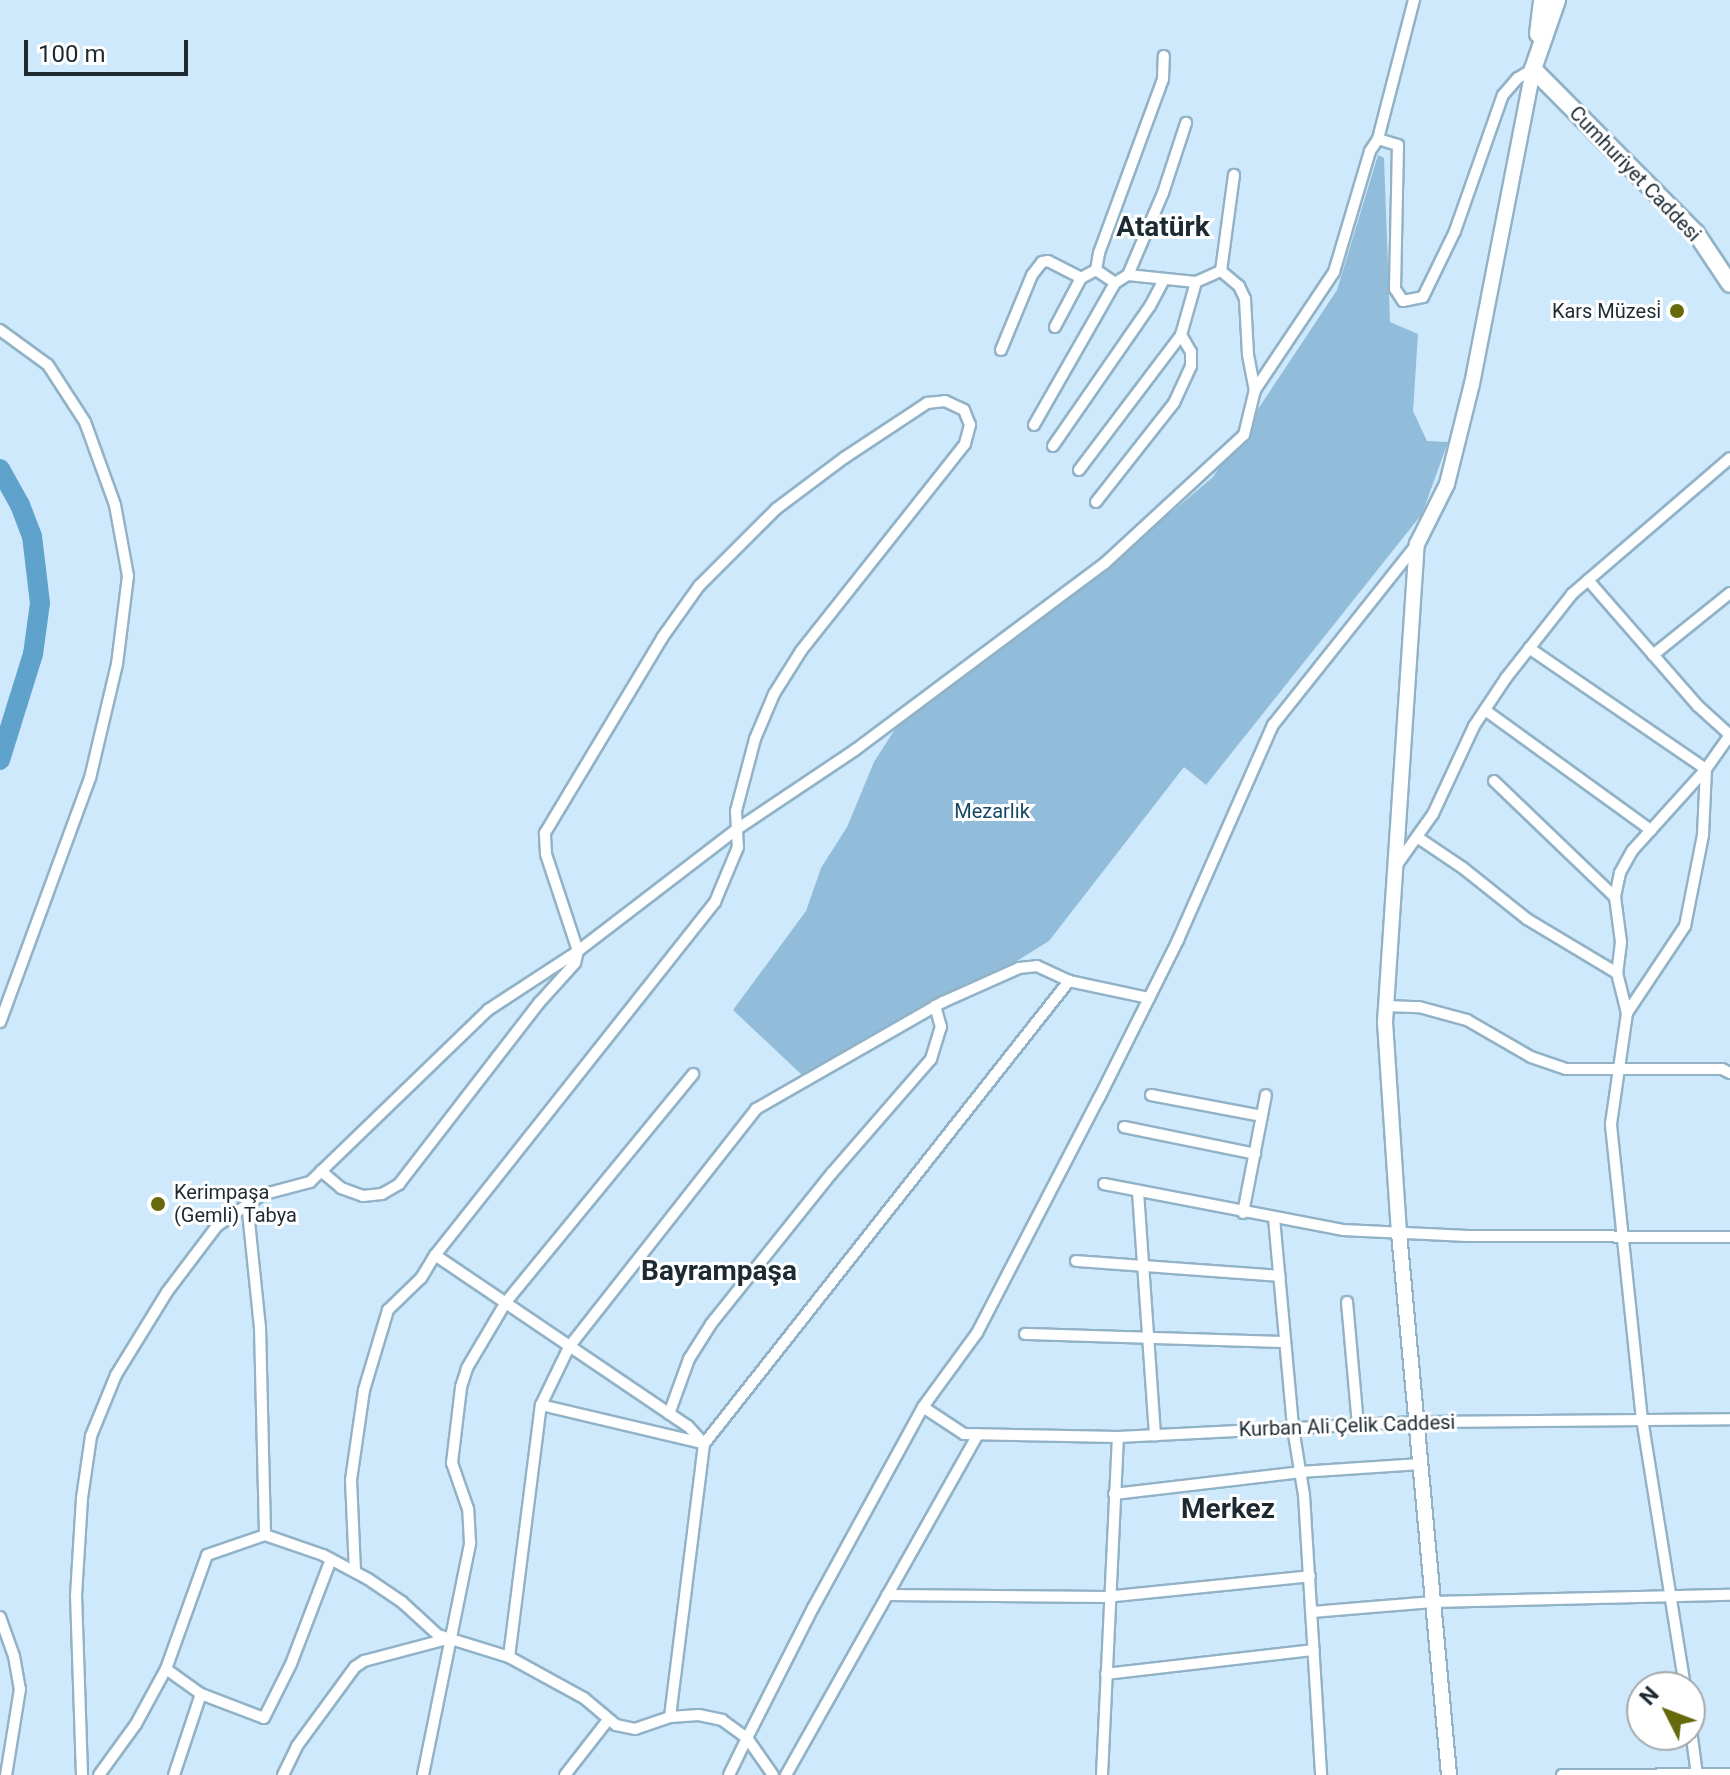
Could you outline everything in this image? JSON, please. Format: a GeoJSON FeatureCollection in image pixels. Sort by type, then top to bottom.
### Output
{"type":"FeatureCollection","features":[{"type":"Feature","properties":{"kind":"main road"},"geometry":{"type":"LineString","coordinates":[[1448,1775],[1399,1233],[1386,1006],[1417,544],[1447,484],[1472,384],[1533,69],[1542,0]]}},
{"type":"Feature","properties":{"kind":"main road"},"geometry":{"type":"LineString","coordinates":[[1533,69],[1557,0]]}},
{"type":"Feature","properties":{"kind":"main road","name":"Cumhuriyet Caddesi"},"geometry":{"type":"LineString","coordinates":[[1533,69],[1696,233],[1730,284]]}},
{"type":"Feature","properties":{"kind":"street"},"geometry":{"type":"LineString","coordinates":[[82,1775],[78,1744],[76,1580],[85,1459],[105,1395],[167,1292],[217,1226],[247,1202],[261,1195],[300,1187],[321,1171],[488,1010],[578,951],[737,829],[855,750],[1104,564],[1244,435],[1255,390],[1334,272],[1370,151],[1378,139],[1414,0]]}},
{"type":"Feature","properties":{"kind":"street"},"geometry":{"type":"LineString","coordinates":[[1096,270],[1099,253],[1163,79],[1164,56]]}},
{"type":"Feature","properties":{"kind":"street"},"geometry":{"type":"LineString","coordinates":[[1378,139],[1398,145],[1395,289],[1403,301],[1423,297],[1455,231],[1503,95],[1518,78],[1533,69]]}},
{"type":"Feature","properties":{"kind":"street"},"geometry":{"type":"LineString","coordinates":[[1034,425],[1115,283],[1128,275],[1163,193],[1186,123]]}},
{"type":"Feature","properties":{"kind":"street"},"geometry":{"type":"LineString","coordinates":[[1221,271],[1234,175]]}},
{"type":"Feature","properties":{"kind":"street"},"geometry":{"type":"LineString","coordinates":[[1001,350],[1032,275],[1042,262],[1081,278]]}},
{"type":"Feature","properties":{"kind":"street"},"geometry":{"type":"LineString","coordinates":[[1055,327],[1081,278],[1096,270]]}},
{"type":"Feature","properties":{"kind":"street"},"geometry":{"type":"LineString","coordinates":[[1096,270],[1115,283]]}},
{"type":"Feature","properties":{"kind":"street"},"geometry":{"type":"LineString","coordinates":[[1221,271],[1239,286],[1245,299],[1248,355],[1255,390]]}},
{"type":"Feature","properties":{"kind":"street"},"geometry":{"type":"LineString","coordinates":[[1128,275],[1196,282],[1221,271]]}},
{"type":"Feature","properties":{"kind":"street"},"geometry":{"type":"LineString","coordinates":[[1053,446],[1150,306],[1164,280]]}},
{"type":"Feature","properties":{"kind":"street"},"geometry":{"type":"LineString","coordinates":[[1079,470],[1181,335],[1196,282]]}},
{"type":"Feature","properties":{"kind":"street"},"geometry":{"type":"LineString","coordinates":[[0,330],[48,365],[85,422],[115,505],[128,576],[117,664],[90,778],[0,1022]]}},
{"type":"Feature","properties":{"kind":"street"},"geometry":{"type":"LineString","coordinates":[[1096,502],[1174,403],[1191,366],[1191,352],[1181,335]]}},
{"type":"Feature","properties":{"kind":"street"},"geometry":{"type":"LineString","coordinates":[[321,1171],[341,1188],[356,1195],[376,1195],[399,1184],[539,1003],[575,963],[578,951],[546,854],[545,833],[679,613],[742,541],[799,492],[927,403],[956,404],[964,410],[970,425],[965,444],[801,651],[774,694],[755,739],[736,811],[738,847],[723,887],[705,917],[435,1255],[421,1278],[388,1310],[372,1359],[351,1480],[355,1572]]}},
{"type":"Feature","properties":{"kind":"street"},"geometry":{"type":"LineString","coordinates":[[1395,868],[1433,814],[1485,710],[1529,648],[1588,580],[1730,458]]}},
{"type":"Feature","properties":{"kind":"street"},"geometry":{"type":"LineString","coordinates":[[729,1775],[813,1608],[923,1407],[977,1333],[1149,998],[1273,725],[1417,544]]}},
{"type":"Feature","properties":{"kind":"street"},"geometry":{"type":"LineString","coordinates":[[1588,580],[1698,706],[1730,735],[1706,769],[1651,830],[1620,873],[1615,897],[1621,942],[1617,973],[1627,1013],[1611,1124],[1625,1234],[1642,1420],[1683,1671]]}},
{"type":"Feature","properties":{"kind":"street"},"geometry":{"type":"LineString","coordinates":[[1653,655],[1730,593]]}},
{"type":"Feature","properties":{"kind":"street"},"geometry":{"type":"LineString","coordinates":[[1529,648],[1706,769]]}},
{"type":"Feature","properties":{"kind":"street"},"geometry":{"type":"LineString","coordinates":[[1485,710],[1651,830]]}},
{"type":"Feature","properties":{"kind":"street"},"geometry":{"type":"LineString","coordinates":[[1627,1013],[1685,926],[1703,835],[1706,769]]}},
{"type":"Feature","properties":{"kind":"street"},"geometry":{"type":"LineString","coordinates":[[1494,781],[1615,897]]}},
{"type":"Feature","properties":{"kind":"street"},"geometry":{"type":"LineString","coordinates":[[1417,837],[1463,868],[1527,919],[1617,973]]}},
{"type":"Feature","properties":{"kind":"street"},"geometry":{"type":"LineString","coordinates":[[509,1657],[541,1405],[569,1347],[756,1109],[935,1006],[1029,966],[1043,968],[1069,981],[1149,998]]}},
{"type":"Feature","properties":{"kind":"street"},"geometry":{"type":"LineString","coordinates":[[670,1717],[704,1444],[1069,981]]}},
{"type":"Feature","properties":{"kind":"street"},"geometry":{"type":"LineString","coordinates":[[669,1414],[689,1359],[711,1324],[832,1173],[931,1059],[941,1027],[935,1006]]}},
{"type":"Feature","properties":{"kind":"street"},"geometry":{"type":"LineString","coordinates":[[1386,1006],[1419,1007],[1467,1020],[1557,1067],[1592,1071],[1722,1069],[1730,1073]]}},
{"type":"Feature","properties":{"kind":"street"},"geometry":{"type":"LineString","coordinates":[[423,1775],[449,1638],[467,1564],[471,1526],[452,1463],[461,1387],[474,1352],[506,1302],[693,1074]]}},
{"type":"Feature","properties":{"kind":"street"},"geometry":{"type":"LineString","coordinates":[[1151,1095],[1262,1116]]}},
{"type":"Feature","properties":{"kind":"street"},"geometry":{"type":"LineString","coordinates":[[1243,1213],[1266,1095]]}},
{"type":"Feature","properties":{"kind":"street"},"geometry":{"type":"LineString","coordinates":[[1124,1127],[1255,1154]]}},
{"type":"Feature","properties":{"kind":"street"},"geometry":{"type":"LineString","coordinates":[[1104,1184],[1343,1230],[1730,1237]]}},
{"type":"Feature","properties":{"kind":"street"},"geometry":{"type":"LineString","coordinates":[[1138,1192],[1155,1435]]}},
{"type":"Feature","properties":{"kind":"street"},"geometry":{"type":"LineString","coordinates":[[247,1202],[260,1328],[265,1535]]}},
{"type":"Feature","properties":{"kind":"street"},"geometry":{"type":"LineString","coordinates":[[1274,1218],[1310,1576],[1321,1775]]}},
{"type":"Feature","properties":{"kind":"street"},"geometry":{"type":"LineString","coordinates":[[435,1255],[669,1414],[704,1444]]}},
{"type":"Feature","properties":{"kind":"street"},"geometry":{"type":"LineString","coordinates":[[1076,1261],[1279,1276]]}},
{"type":"Feature","properties":{"kind":"street"},"geometry":{"type":"LineString","coordinates":[[1347,1302],[1358,1425]]}},
{"type":"Feature","properties":{"kind":"street"},"geometry":{"type":"LineString","coordinates":[[1025,1334],[1285,1342]]}},
{"type":"Feature","properties":{"kind":"street"},"geometry":{"type":"LineString","coordinates":[[541,1405],[704,1444]]}},
{"type":"Feature","properties":{"kind":"street","name":"Kurban Ali Çelik Caddesi"},"geometry":{"type":"LineString","coordinates":[[923,1407],[964,1434],[1118,1437],[1417,1422],[1730,1419]]}},
{"type":"Feature","properties":{"kind":"street"},"geometry":{"type":"LineString","coordinates":[[786,1775],[978,1434]]}},
{"type":"Feature","properties":{"kind":"street"},"geometry":{"type":"LineString","coordinates":[[1102,1775],[1108,1596],[1118,1437]]}},
{"type":"Feature","properties":{"kind":"street"},"geometry":{"type":"LineString","coordinates":[[1114,1494],[1300,1472],[1421,1464]]}},
{"type":"Feature","properties":{"kind":"street"},"geometry":{"type":"LineString","coordinates":[[99,1775],[136,1724],[166,1669],[207,1555],[265,1535],[331,1559],[402,1602],[438,1635],[509,1657],[584,1698],[608,1720],[635,1729],[670,1717],[711,1717],[732,1726],[747,1738],[773,1775]]}},
{"type":"Feature","properties":{"kind":"street"},"geometry":{"type":"LineString","coordinates":[[166,1669],[201,1694],[264,1718],[291,1664],[331,1559]]}},
{"type":"Feature","properties":{"kind":"street"},"geometry":{"type":"LineString","coordinates":[[887,1595],[1108,1596],[1310,1576]]}},
{"type":"Feature","properties":{"kind":"street"},"geometry":{"type":"LineString","coordinates":[[1312,1612],[1433,1602],[1730,1595]]}},
{"type":"Feature","properties":{"kind":"street"},"geometry":{"type":"LineString","coordinates":[[0,1617],[14,1656],[20,1689],[6,1775]]}},
{"type":"Feature","properties":{"kind":"street"},"geometry":{"type":"LineString","coordinates":[[283,1775],[297,1746],[355,1667],[364,1661],[449,1638]]}},
{"type":"Feature","properties":{"kind":"street"},"geometry":{"type":"LineString","coordinates":[[1106,1674],[1314,1650]]}},
{"type":"Feature","properties":{"kind":"street"},"geometry":{"type":"LineString","coordinates":[[174,1775],[201,1694]]}},
{"type":"Feature","properties":{"kind":"street"},"geometry":{"type":"LineString","coordinates":[[565,1775],[608,1720]]}},
{"type":"Feature","properties":{"kind":"street"},"geometry":{"type":"LineString","coordinates":[[1694,1751],[1697,1774]]}},
{"type":"Feature","properties":{"kind":"street"},"geometry":{"type":"LineString","coordinates":[[1562,1775],[1730,1774]]}},
{"type":"Feature","properties":{"kind":"street"},"geometry":{"type":"LineString","coordinates":[[1448,1775],[1459,1775]]}},
{"type":"Feature","properties":{"kind":"green space","name":"Mezarlık"},"geometry":{"type":"Polygon","coordinates":[[[1378,155],[1384,158],[1390,322],[1418,334],[1413,411],[1427,441],[1448,442],[1422,514],[1206,785],[1184,767],[1049,941],[996,974],[934,1002],[802,1075],[733,1010],[806,911],[821,868],[847,827],[874,762],[899,723],[1140,539],[1213,477],[1337,290],[1378,155]]]}},
{"type":"Feature","properties":{"kind":"waterway"},"geometry":{"type":"LineString","coordinates":[[0,469],[20,505],[32,536],[40,603],[33,654],[0,760]]}},
{"type":"Feature","properties":{"kind":"place","name":"Kars Müzesi̇"},"geometry":{"type":"Point","coordinates":[1677,311]}},
{"type":"Feature","properties":{"kind":"place","name":"Kerimpaşa (Gemli) Tabya"},"geometry":{"type":"Point","coordinates":[158,1204]}},
{"type":"Feature","properties":{"kind":"district","name":"Atatürk"},"geometry":{"type":"Point","coordinates":[1163,227]}},
{"type":"Feature","properties":{"kind":"district","name":"Bayrampaşa"},"geometry":{"type":"Point","coordinates":[719,1271]}},
{"type":"Feature","properties":{"kind":"district","name":"Merkez"},"geometry":{"type":"Point","coordinates":[1228,1509]}}]}
